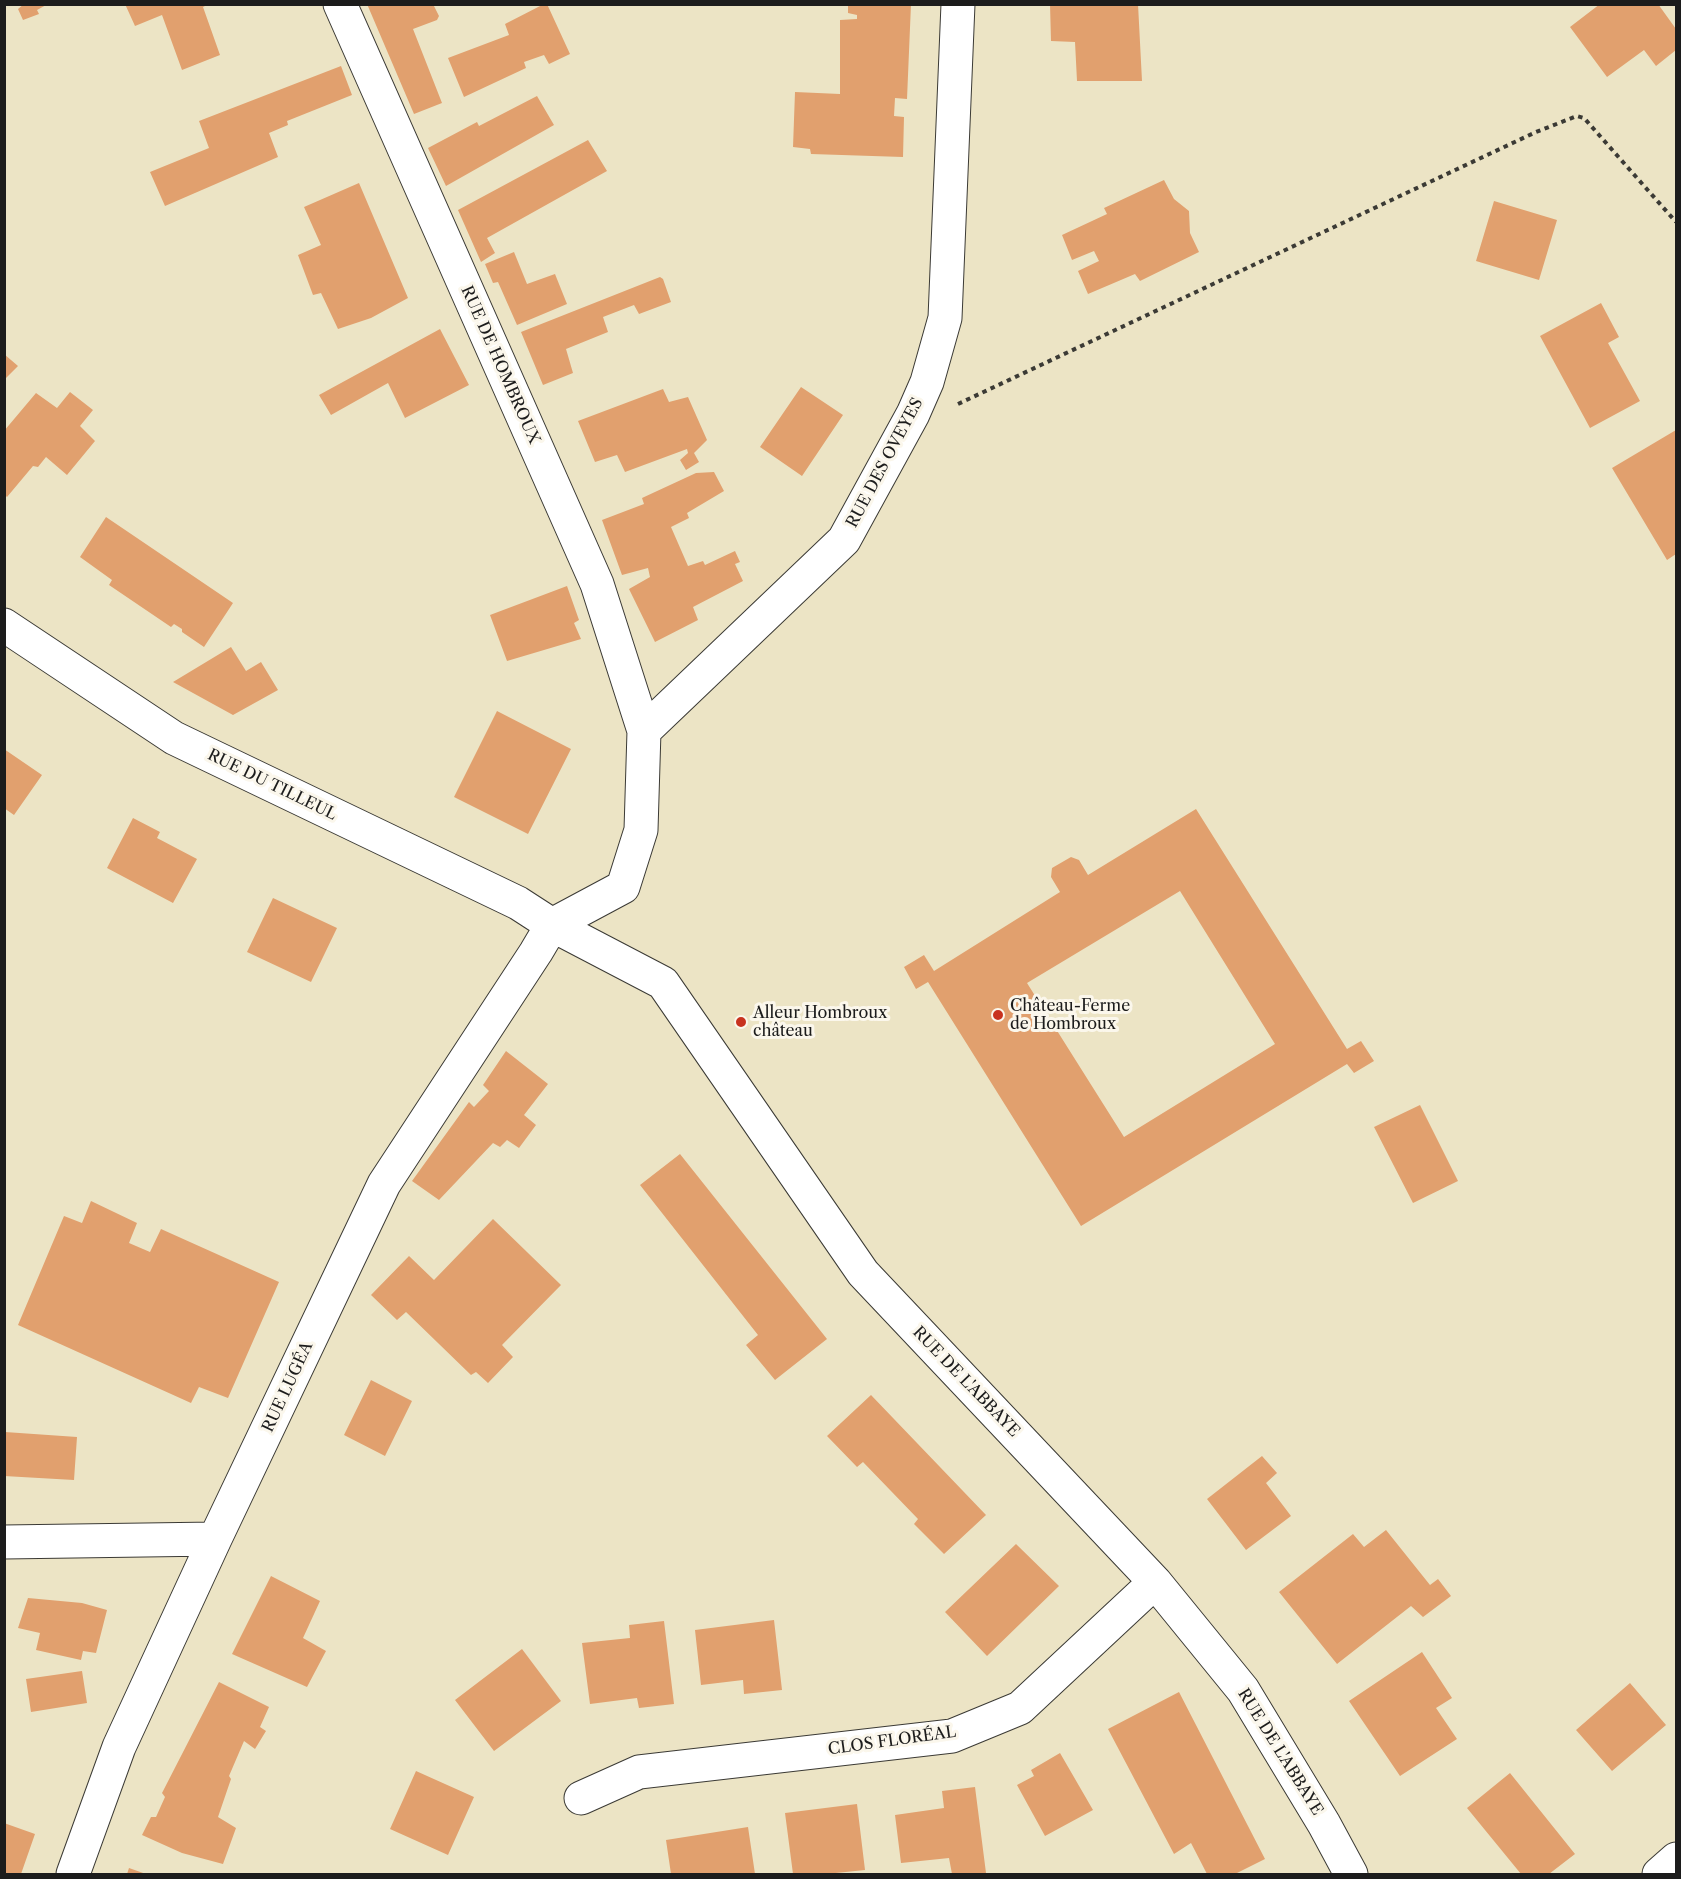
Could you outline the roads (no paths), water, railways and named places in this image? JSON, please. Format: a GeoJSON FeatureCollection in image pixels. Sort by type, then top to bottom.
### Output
{"type":"FeatureCollection","features":[{"type":"Feature","properties":{"kind":"street","name":"RUE DE HOMBROUX"},"geometry":{"type":"LineString","coordinates":[[340,4],[597,584],[644,731],[641,830],[623,887],[552,925]]}},
{"type":"Feature","properties":{"kind":"street","name":"RUE DES OVEYES"},"geometry":{"type":"LineString","coordinates":[[644,731],[844,540],[914,414],[927,382],[945,318],[958,4]]}},
{"type":"Feature","properties":{"kind":"street","name":"RUE DU TILLEUL"},"geometry":{"type":"LineString","coordinates":[[4,624],[174,738],[518,903],[552,925]]}},
{"type":"Feature","properties":{"kind":"street","name":"RUE LUGÉA"},"geometry":{"type":"LineString","coordinates":[[73,1875],[119,1747],[384,1184],[552,925]]}},
{"type":"Feature","properties":{"kind":"street","name":"RUE DE L'ABBAYE"},"geometry":{"type":"LineString","coordinates":[[552,925],[663,983],[863,1273],[1155,1582],[1243,1690],[1324,1824],[1351,1875]]}},
{"type":"Feature","properties":{"kind":"street"},"geometry":{"type":"LineString","coordinates":[[4,1542],[215,1539]]}},
{"type":"Feature","properties":{"kind":"street","name":"CLOS FLORÉAL"},"geometry":{"type":"LineString","coordinates":[[581,1798],[639,1773],[952,1736],[1020,1708],[1155,1582]]}},
{"type":"Feature","properties":{"kind":"street"},"geometry":{"type":"LineString","coordinates":[[1659,1875],[1677,1859]]}},
{"type":"Feature","properties":{"kind":"place","name":"Château-Ferme de Hombroux"},"geometry":{"type":"Point","coordinates":[998,1015]}},
{"type":"Feature","properties":{"kind":"place","name":"Alleur Hombroux château"},"geometry":{"type":"Point","coordinates":[741,1022]}}]}
